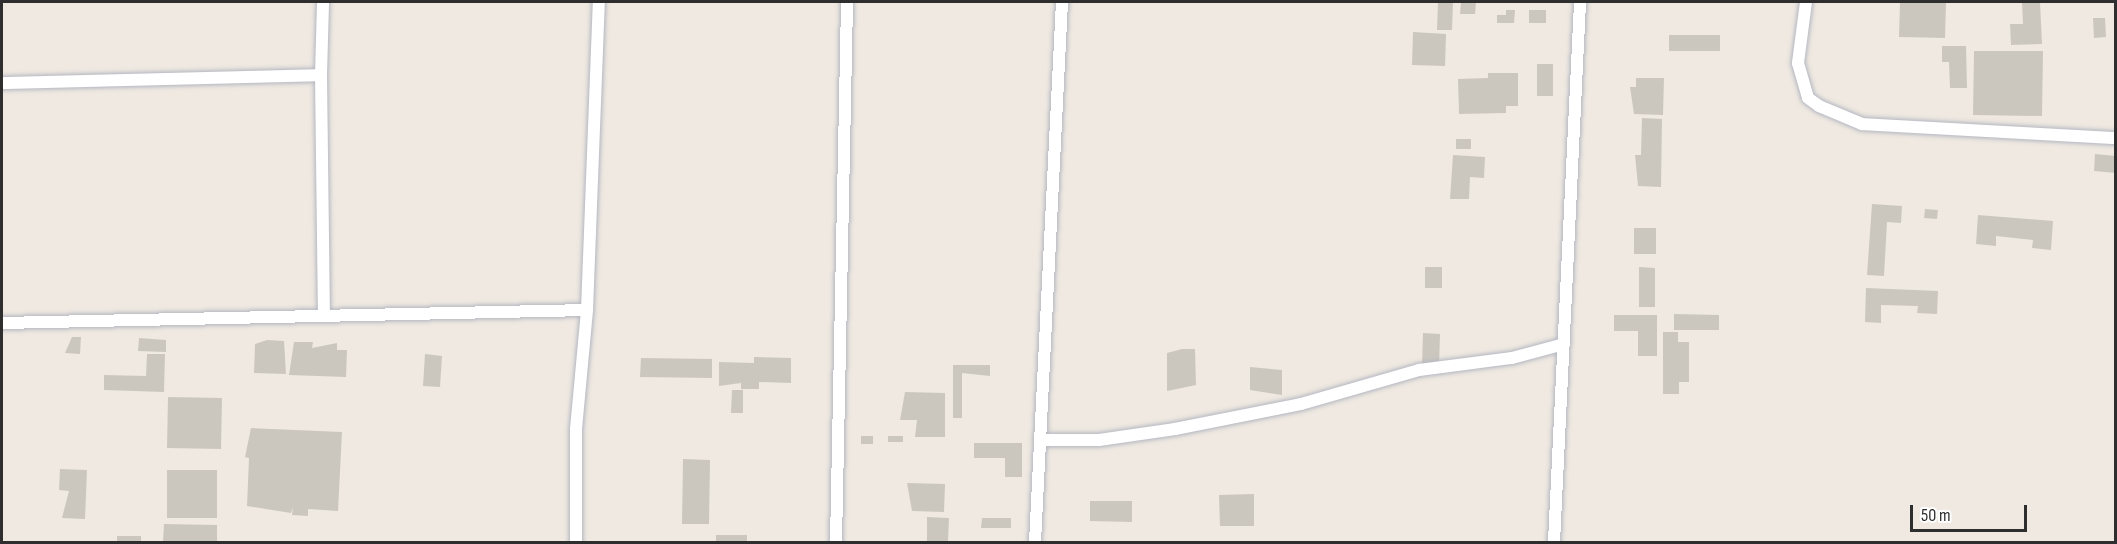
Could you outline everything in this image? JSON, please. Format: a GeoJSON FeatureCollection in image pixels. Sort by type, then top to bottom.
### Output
{"type":"FeatureCollection","features":[{"type":"Feature","properties":{"kind":"street"},"geometry":{"type":"LineString","coordinates":[[323,2],[321,75],[324,315]]}},
{"type":"Feature","properties":{"kind":"street"},"geometry":{"type":"LineString","coordinates":[[576,543],[576,429],[587,310],[598,2]]}},
{"type":"Feature","properties":{"kind":"street"},"geometry":{"type":"LineString","coordinates":[[836,543],[847,2]]}},
{"type":"Feature","properties":{"kind":"street"},"geometry":{"type":"LineString","coordinates":[[1035,543],[1062,2]]}},
{"type":"Feature","properties":{"kind":"street"},"geometry":{"type":"LineString","coordinates":[[1554,543],[1580,2]]}},
{"type":"Feature","properties":{"kind":"street"},"geometry":{"type":"LineString","coordinates":[[1806,2],[1798,63],[1808,98],[1819,106],[1862,124],[2115,138]]}},
{"type":"Feature","properties":{"kind":"street"},"geometry":{"type":"LineString","coordinates":[[2,83],[321,75]]}},
{"type":"Feature","properties":{"kind":"street"},"geometry":{"type":"LineString","coordinates":[[2,323],[587,310]]}},
{"type":"Feature","properties":{"kind":"street"},"geometry":{"type":"LineString","coordinates":[[1041,440],[1099,440],[1175,429],[1301,404],[1419,370],[1512,358],[1564,344]]}},
{"type":"Feature","properties":{"kind":"building"},"geometry":{"type":"Polygon","coordinates":[[[1438,2],[1453,2],[1452,30],[1437,30],[1438,2]]]}},
{"type":"Feature","properties":{"kind":"building"},"geometry":{"type":"Polygon","coordinates":[[[1461,2],[1476,2],[1475,14],[1460,14],[1461,2]]]}},
{"type":"Feature","properties":{"kind":"building"},"geometry":{"type":"Polygon","coordinates":[[[1900,2],[1946,2],[1945,38],[1899,37],[1900,2]]]}},
{"type":"Feature","properties":{"kind":"building"},"geometry":{"type":"Polygon","coordinates":[[[2022,2],[2040,2],[2042,44],[2011,45],[2010,24],[2023,24],[2022,2]]]}},
{"type":"Feature","properties":{"kind":"building"},"geometry":{"type":"Polygon","coordinates":[[[1506,10],[1515,10],[1514,23],[1497,23],[1497,15],[1506,15],[1506,10]]]}},
{"type":"Feature","properties":{"kind":"building"},"geometry":{"type":"Polygon","coordinates":[[[1529,10],[1546,10],[1546,23],[1529,23],[1529,10]]]}},
{"type":"Feature","properties":{"kind":"building"},"geometry":{"type":"Polygon","coordinates":[[[2093,18],[2105,18],[2106,37],[2094,38],[2093,18]]]}},
{"type":"Feature","properties":{"kind":"building"},"geometry":{"type":"Polygon","coordinates":[[[1413,32],[1446,34],[1445,66],[1412,65],[1413,32]]]}},
{"type":"Feature","properties":{"kind":"building"},"geometry":{"type":"Polygon","coordinates":[[[1669,35],[1720,35],[1720,51],[1669,51],[1669,35]]]}},
{"type":"Feature","properties":{"kind":"building"},"geometry":{"type":"Polygon","coordinates":[[[1942,46],[1966,46],[1967,88],[1950,88],[1949,62],[1942,62],[1942,46]]]}},
{"type":"Feature","properties":{"kind":"building"},"geometry":{"type":"Polygon","coordinates":[[[1974,51],[2043,51],[2042,116],[1973,115],[1974,51]]]}},
{"type":"Feature","properties":{"kind":"building"},"geometry":{"type":"Polygon","coordinates":[[[1537,64],[1553,64],[1553,96],[1537,96],[1537,64]]]}},
{"type":"Feature","properties":{"kind":"building"},"geometry":{"type":"Polygon","coordinates":[[[1488,73],[1518,73],[1518,106],[1506,106],[1506,113],[1459,114],[1458,79],[1488,78],[1488,73]]]}},
{"type":"Feature","properties":{"kind":"building"},"geometry":{"type":"Polygon","coordinates":[[[1636,78],[1664,78],[1663,115],[1634,114],[1630,87],[1636,87],[1636,78]]]}},
{"type":"Feature","properties":{"kind":"building"},"geometry":{"type":"Polygon","coordinates":[[[1642,118],[1662,119],[1661,187],[1638,186],[1635,155],[1641,155],[1642,118]]]}},
{"type":"Feature","properties":{"kind":"building"},"geometry":{"type":"Polygon","coordinates":[[[1456,139],[1471,139],[1471,149],[1456,149],[1456,139]]]}},
{"type":"Feature","properties":{"kind":"building"},"geometry":{"type":"Polygon","coordinates":[[[2095,154],[2116,156],[2116,173],[2094,171],[2095,154]]]}},
{"type":"Feature","properties":{"kind":"building"},"geometry":{"type":"Polygon","coordinates":[[[1453,155],[1485,157],[1484,178],[1470,177],[1469,199],[1450,199],[1453,155]]]}},
{"type":"Feature","properties":{"kind":"building"},"geometry":{"type":"Polygon","coordinates":[[[1872,204],[1902,206],[1901,223],[1887,222],[1884,276],[1867,275],[1872,204]]]}},
{"type":"Feature","properties":{"kind":"building"},"geometry":{"type":"Polygon","coordinates":[[[1925,209],[1938,210],[1937,219],[1924,218],[1925,209]]]}},
{"type":"Feature","properties":{"kind":"building"},"geometry":{"type":"Polygon","coordinates":[[[1978,215],[2053,221],[2051,250],[2032,248],[2033,240],[1996,236],[1996,246],[1976,244],[1978,215]]]}},
{"type":"Feature","properties":{"kind":"building"},"geometry":{"type":"Polygon","coordinates":[[[1634,228],[1656,228],[1656,254],[1634,254],[1634,228]]]}},
{"type":"Feature","properties":{"kind":"building"},"geometry":{"type":"Polygon","coordinates":[[[1425,267],[1442,267],[1442,288],[1425,288],[1425,267]]]}},
{"type":"Feature","properties":{"kind":"building"},"geometry":{"type":"Polygon","coordinates":[[[1639,267],[1655,268],[1655,307],[1639,307],[1639,267]]]}},
{"type":"Feature","properties":{"kind":"building"},"geometry":{"type":"Polygon","coordinates":[[[1866,288],[1938,291],[1937,314],[1917,313],[1918,306],[1881,305],[1881,323],[1865,322],[1866,288]]]}},
{"type":"Feature","properties":{"kind":"building"},"geometry":{"type":"Polygon","coordinates":[[[1674,314],[1719,315],[1719,330],[1674,330],[1674,314]]]}},
{"type":"Feature","properties":{"kind":"building"},"geometry":{"type":"Polygon","coordinates":[[[1614,315],[1657,315],[1657,356],[1638,356],[1638,331],[1614,331],[1614,315]]]}},
{"type":"Feature","properties":{"kind":"building"},"geometry":{"type":"Polygon","coordinates":[[[1663,332],[1678,332],[1678,342],[1689,342],[1689,382],[1679,382],[1679,394],[1663,394],[1663,332]]]}},
{"type":"Feature","properties":{"kind":"building"},"geometry":{"type":"Polygon","coordinates":[[[1423,333],[1440,334],[1439,366],[1422,365],[1423,333]]]}},
{"type":"Feature","properties":{"kind":"building"},"geometry":{"type":"Polygon","coordinates":[[[72,337],[81,337],[80,354],[65,353],[72,337]]]}},
{"type":"Feature","properties":{"kind":"building"},"geometry":{"type":"Polygon","coordinates":[[[139,338],[166,340],[166,352],[138,351],[139,338]]]}},
{"type":"Feature","properties":{"kind":"building"},"geometry":{"type":"Polygon","coordinates":[[[267,340],[284,341],[286,374],[254,373],[255,344],[267,340]]]}},
{"type":"Feature","properties":{"kind":"building"},"geometry":{"type":"Polygon","coordinates":[[[294,342],[313,342],[312,348],[337,343],[337,350],[347,350],[346,377],[289,375],[294,342]]]}},
{"type":"Feature","properties":{"kind":"building"},"geometry":{"type":"Polygon","coordinates":[[[1182,349],[1195,349],[1196,385],[1167,391],[1167,353],[1182,349]]]}},
{"type":"Feature","properties":{"kind":"building"},"geometry":{"type":"Polygon","coordinates":[[[147,354],[165,354],[164,392],[104,390],[104,375],[146,376],[147,354]]]}},
{"type":"Feature","properties":{"kind":"building"},"geometry":{"type":"Polygon","coordinates":[[[425,354],[442,356],[440,387],[423,386],[425,354]]]}},
{"type":"Feature","properties":{"kind":"building"},"geometry":{"type":"Polygon","coordinates":[[[754,357],[791,358],[791,383],[759,382],[759,389],[741,389],[741,383],[719,386],[719,362],[754,363],[754,357]]]}},
{"type":"Feature","properties":{"kind":"building"},"geometry":{"type":"Polygon","coordinates":[[[641,358],[712,359],[712,378],[640,377],[641,358]]]}},
{"type":"Feature","properties":{"kind":"building"},"geometry":{"type":"Polygon","coordinates":[[[953,365],[990,365],[990,376],[962,373],[962,418],[953,418],[953,365]]]}},
{"type":"Feature","properties":{"kind":"building"},"geometry":{"type":"Polygon","coordinates":[[[1250,367],[1282,370],[1282,395],[1250,390],[1250,367]]]}},
{"type":"Feature","properties":{"kind":"building"},"geometry":{"type":"Polygon","coordinates":[[[732,390],[743,390],[743,413],[731,413],[732,390]]]}},
{"type":"Feature","properties":{"kind":"building"},"geometry":{"type":"Polygon","coordinates":[[[905,392],[945,393],[945,437],[915,437],[917,420],[900,420],[905,392]]]}},
{"type":"Feature","properties":{"kind":"building"},"geometry":{"type":"Polygon","coordinates":[[[168,397],[222,398],[221,449],[167,448],[168,397]]]}},
{"type":"Feature","properties":{"kind":"building"},"geometry":{"type":"Polygon","coordinates":[[[251,428],[342,432],[338,511],[308,509],[308,516],[292,515],[293,507],[291,513],[247,506],[249,458],[245,457],[251,428]]]}},
{"type":"Feature","properties":{"kind":"building"},"geometry":{"type":"Polygon","coordinates":[[[861,436],[873,436],[873,444],[861,444],[861,436]]]}},
{"type":"Feature","properties":{"kind":"building"},"geometry":{"type":"Polygon","coordinates":[[[888,436],[903,436],[903,442],[888,442],[888,436]]]}},
{"type":"Feature","properties":{"kind":"building"},"geometry":{"type":"Polygon","coordinates":[[[974,443],[1022,443],[1022,477],[1005,477],[1005,458],[974,458],[974,443]]]}},
{"type":"Feature","properties":{"kind":"building"},"geometry":{"type":"Polygon","coordinates":[[[683,459],[710,460],[709,524],[682,524],[683,459]]]}},
{"type":"Feature","properties":{"kind":"building"},"geometry":{"type":"Polygon","coordinates":[[[60,469],[87,470],[85,519],[62,518],[69,491],[59,490],[60,469]]]}},
{"type":"Feature","properties":{"kind":"building"},"geometry":{"type":"Polygon","coordinates":[[[167,470],[217,470],[217,518],[167,518],[167,470]]]}},
{"type":"Feature","properties":{"kind":"building"},"geometry":{"type":"Polygon","coordinates":[[[907,483],[945,484],[944,512],[912,511],[907,483]]]}},
{"type":"Feature","properties":{"kind":"building"},"geometry":{"type":"Polygon","coordinates":[[[1254,494],[1254,526],[1220,526],[1219,495],[1254,494]]]}},
{"type":"Feature","properties":{"kind":"building"},"geometry":{"type":"Polygon","coordinates":[[[1090,501],[1132,501],[1132,522],[1090,521],[1090,501]]]}},
{"type":"Feature","properties":{"kind":"building"},"geometry":{"type":"Polygon","coordinates":[[[927,517],[949,518],[948,542],[927,542],[927,517]]]}},
{"type":"Feature","properties":{"kind":"building"},"geometry":{"type":"Polygon","coordinates":[[[982,518],[1011,518],[1011,528],[981,528],[982,518]]]}},
{"type":"Feature","properties":{"kind":"building"},"geometry":{"type":"Polygon","coordinates":[[[164,524],[217,525],[217,542],[163,542],[164,524]]]}},
{"type":"Feature","properties":{"kind":"building"},"geometry":{"type":"Polygon","coordinates":[[[716,535],[747,535],[747,542],[716,542],[716,535]]]}},
{"type":"Feature","properties":{"kind":"building"},"geometry":{"type":"Polygon","coordinates":[[[117,536],[141,536],[141,542],[117,542],[117,536]]]}}]}
